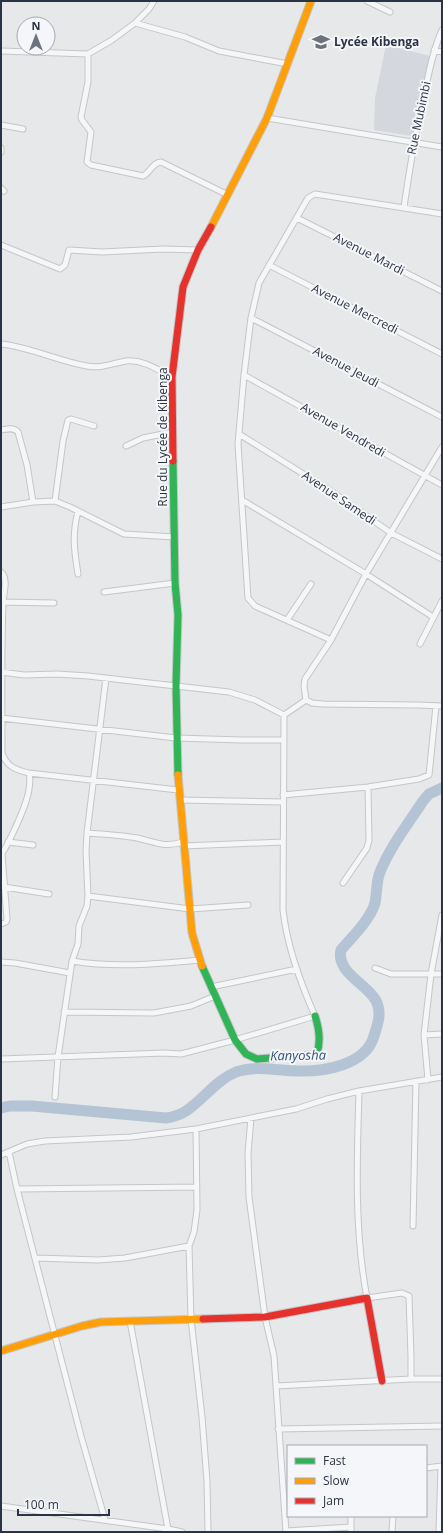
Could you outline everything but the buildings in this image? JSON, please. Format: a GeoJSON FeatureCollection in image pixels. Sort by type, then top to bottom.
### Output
{"type":"FeatureCollection","features":[{"type":"Feature","properties":{"kind":"street"},"geometry":{"type":"LineString","coordinates":[[1,51],[88,54],[112,40],[135,23],[149,9],[154,1]]}},
{"type":"Feature","properties":{"kind":"street","name":"Rue du Lycée de Kibenga"},"geometry":{"type":"LineString","coordinates":[[311,1],[267,118],[198,250],[185,280],[181,294],[172,377],[175,583],[178,615],[176,738],[178,790],[192,933],[199,960],[235,1040],[249,1057],[257,1059],[317,1053],[319,1044],[318,1023],[314,1016]]}},
{"type":"Feature","properties":{"kind":"street"},"geometry":{"type":"LineString","coordinates":[[367,1],[390,12]]}},
{"type":"Feature","properties":{"kind":"street"},"geometry":{"type":"LineString","coordinates":[[135,23],[185,38],[219,51],[288,64]]}},
{"type":"Feature","properties":{"kind":"street","name":"Rue Mubimbi"},"geometry":{"type":"LineString","coordinates":[[404,207],[413,142],[434,50],[442,30]]}},
{"type":"Feature","properties":{"kind":"street"},"geometry":{"type":"LineString","coordinates":[[434,50],[442,52]]}},
{"type":"Feature","properties":{"kind":"street"},"geometry":{"type":"LineString","coordinates":[[88,54],[88,82],[81,117],[91,132],[87,162],[91,165],[143,176],[146,175],[157,162],[161,162],[228,195]]}},
{"type":"Feature","properties":{"kind":"street"},"geometry":{"type":"LineString","coordinates":[[267,118],[442,147]]}},
{"type":"Feature","properties":{"kind":"street"},"geometry":{"type":"LineString","coordinates":[[1,125],[23,129]]}},
{"type":"Feature","properties":{"kind":"street"},"geometry":{"type":"LineString","coordinates":[[331,640],[255,606],[248,598],[238,454],[244,375],[251,318],[258,288],[269,265],[308,198],[314,194],[442,214]]}},
{"type":"Feature","properties":{"kind":"street","name":"Avenue Mardi"},"geometry":{"type":"LineString","coordinates":[[297,218],[442,291]]}},
{"type":"Feature","properties":{"kind":"street"},"geometry":{"type":"LineString","coordinates":[[1,245],[60,269],[65,265],[69,250],[102,252],[163,249],[198,250]]}},
{"type":"Feature","properties":{"kind":"street","name":"Avenue Mercredi"},"geometry":{"type":"LineString","coordinates":[[269,265],[442,354]]}},
{"type":"Feature","properties":{"kind":"street","name":"Avenue Jeudi"},"geometry":{"type":"LineString","coordinates":[[251,318],[442,417]]}},
{"type":"Feature","properties":{"kind":"street"},"geometry":{"type":"LineString","coordinates":[[1,344],[14,346],[89,367],[100,367],[126,361],[141,362],[172,377]]}},
{"type":"Feature","properties":{"kind":"street","name":"Avenue Vendredi"},"geometry":{"type":"LineString","coordinates":[[244,375],[424,477],[442,485]]}},
{"type":"Feature","properties":{"kind":"street"},"geometry":{"type":"LineString","coordinates":[[55,502],[63,441],[68,420],[71,419],[94,426]]}},
{"type":"Feature","properties":{"kind":"street"},"geometry":{"type":"LineString","coordinates":[[1,430],[12,429],[18,432],[27,464],[33,502]]}},
{"type":"Feature","properties":{"kind":"street"},"geometry":{"type":"LineString","coordinates":[[126,446],[143,438],[173,432]]}},
{"type":"Feature","properties":{"kind":"street","name":"Avenue Samedi"},"geometry":{"type":"LineString","coordinates":[[239,434],[334,492],[391,533],[442,559]]}},
{"type":"Feature","properties":{"kind":"street"},"geometry":{"type":"LineString","coordinates":[[306,700],[304,686],[305,679],[331,640],[366,574],[442,447]]}},
{"type":"Feature","properties":{"kind":"street"},"geometry":{"type":"LineString","coordinates":[[242,500],[366,574],[433,617]]}},
{"type":"Feature","properties":{"kind":"street"},"geometry":{"type":"LineString","coordinates":[[1,507],[33,502],[55,502],[78,510],[124,534],[175,537]]}},
{"type":"Feature","properties":{"kind":"street"},"geometry":{"type":"LineString","coordinates":[[78,510],[73,532],[73,543],[78,574]]}},
{"type":"Feature","properties":{"kind":"street"},"geometry":{"type":"LineString","coordinates":[[1,572],[6,579],[2,602],[1,672],[2,753],[4,760],[9,766],[16,770],[30,773],[178,790]]}},
{"type":"Feature","properties":{"kind":"street"},"geometry":{"type":"LineString","coordinates":[[104,592],[175,583]]}},
{"type":"Feature","properties":{"kind":"street"},"geometry":{"type":"LineString","coordinates":[[287,620],[311,584]]}},
{"type":"Feature","properties":{"kind":"street"},"geometry":{"type":"LineString","coordinates":[[420,644],[442,601]]}},
{"type":"Feature","properties":{"kind":"street"},"geometry":{"type":"LineString","coordinates":[[2,602],[54,603]]}},
{"type":"Feature","properties":{"kind":"street"},"geometry":{"type":"LineString","coordinates":[[1,672],[15,675],[72,674],[228,692],[255,700],[284,715]]}},
{"type":"Feature","properties":{"kind":"street"},"geometry":{"type":"LineString","coordinates":[[55,1097],[58,1057],[70,973],[72,961],[78,944],[79,926],[88,896],[86,851],[87,832],[92,781],[106,678]]}},
{"type":"Feature","properties":{"kind":"street"},"geometry":{"type":"LineString","coordinates":[[283,796],[368,786],[429,775],[439,706],[323,704],[312,703],[306,700]]}},
{"type":"Feature","properties":{"kind":"street"},"geometry":{"type":"LineString","coordinates":[[284,715],[306,700]]}},
{"type":"Feature","properties":{"kind":"street"},"geometry":{"type":"LineString","coordinates":[[1,1059],[164,1053],[181,1054],[235,1040],[314,1016],[297,969],[285,925],[283,910],[284,715]]}},
{"type":"Feature","properties":{"kind":"street"},"geometry":{"type":"LineString","coordinates":[[2,718],[176,738],[283,740]]}},
{"type":"Feature","properties":{"kind":"street"},"geometry":{"type":"LineString","coordinates":[[1,924],[6,922],[8,919],[1,855],[28,795],[30,773]]}},
{"type":"Feature","properties":{"kind":"street"},"geometry":{"type":"LineString","coordinates":[[343,883],[367,848],[368,786]]}},
{"type":"Feature","properties":{"kind":"street"},"geometry":{"type":"LineString","coordinates":[[180,800],[283,802]]}},
{"type":"Feature","properties":{"kind":"street"},"geometry":{"type":"LineString","coordinates":[[87,832],[137,838],[159,845],[283,842]]}},
{"type":"Feature","properties":{"kind":"street"},"geometry":{"type":"LineString","coordinates":[[8,842],[33,845]]}},
{"type":"Feature","properties":{"kind":"street"},"geometry":{"type":"LineString","coordinates":[[4,887],[49,894]]}},
{"type":"Feature","properties":{"kind":"street"},"geometry":{"type":"LineString","coordinates":[[88,896],[190,909],[248,906]]}},
{"type":"Feature","properties":{"kind":"street"},"geometry":{"type":"LineString","coordinates":[[428,1080],[424,1035],[431,974],[442,915]]}},
{"type":"Feature","properties":{"kind":"street"},"geometry":{"type":"LineString","coordinates":[[72,961],[98,965],[126,965],[159,964],[199,960]]}},
{"type":"Feature","properties":{"kind":"street"},"geometry":{"type":"LineString","coordinates":[[1,962],[15,963],[70,973]]}},
{"type":"Feature","properties":{"kind":"street"},"geometry":{"type":"LineString","coordinates":[[375,968],[391,974],[442,974]]}},
{"type":"Feature","properties":{"kind":"street"},"geometry":{"type":"LineString","coordinates":[[211,987],[297,969]]}},
{"type":"Feature","properties":{"kind":"street"},"geometry":{"type":"LineString","coordinates":[[64,1012],[154,1013],[191,1006],[215,996]]}},
{"type":"Feature","properties":{"kind":"street"},"geometry":{"type":"LineString","coordinates":[[424,1035],[442,1034]]}},
{"type":"Feature","properties":{"kind":"street"},"geometry":{"type":"LineString","coordinates":[[1,1155],[27,1144],[45,1141],[131,1137],[196,1129],[296,1109],[327,1098],[359,1091],[442,1077]]}},
{"type":"Feature","properties":{"kind":"street"},"geometry":{"type":"LineString","coordinates":[[412,1226],[416,1081]]}},
{"type":"Feature","properties":{"kind":"street"},"geometry":{"type":"LineString","coordinates":[[359,1091],[357,1175],[359,1240],[362,1268],[382,1381]]}},
{"type":"Feature","properties":{"kind":"street"},"geometry":{"type":"LineString","coordinates":[[251,1118],[248,1152],[249,1197],[265,1317],[274,1356],[286,1531],[351,1529],[351,1517]]}},
{"type":"Feature","properties":{"kind":"street"},"geometry":{"type":"LineString","coordinates":[[196,1129],[196,1217],[194,1232],[189,1246],[191,1319],[207,1481],[208,1532]]}},
{"type":"Feature","properties":{"kind":"street"},"geometry":{"type":"LineString","coordinates":[[9,1152],[17,1189],[81,1436],[105,1520]]}},
{"type":"Feature","properties":{"kind":"street"},"geometry":{"type":"LineString","coordinates":[[17,1189],[197,1187]]}},
{"type":"Feature","properties":{"kind":"street"},"geometry":{"type":"LineString","coordinates":[[36,1258],[98,1260],[125,1258],[189,1246]]}},
{"type":"Feature","properties":{"kind":"street"},"geometry":{"type":"LineString","coordinates":[[1,1351],[55,1334],[101,1322],[265,1317],[402,1293],[409,1296],[411,1379]]}},
{"type":"Feature","properties":{"kind":"street"},"geometry":{"type":"LineString","coordinates":[[130,1321],[168,1529]]}},
{"type":"Feature","properties":{"kind":"street"},"geometry":{"type":"LineString","coordinates":[[276,1386],[411,1379],[442,1379]]}},
{"type":"Feature","properties":{"kind":"street"},"geometry":{"type":"LineString","coordinates":[[278,1429],[442,1426]]}},
{"type":"Feature","properties":{"kind":"street"},"geometry":{"type":"LineString","coordinates":[[427,1468],[441,1466],[439,1532]]}},
{"type":"Feature","properties":{"kind":"street"},"geometry":{"type":"LineString","coordinates":[[282,1481],[287,1481]]}},
{"type":"Feature","properties":{"kind":"street"},"geometry":{"type":"LineString","coordinates":[[1,1506],[182,1532]]}},
{"type":"Feature","properties":{"kind":"street"},"geometry":{"type":"LineString","coordinates":[[392,1532],[393,1517]]}},
{"type":"Feature","properties":{"kind":"shaded area"},"geometry":{"type":"Polygon","coordinates":[[[386,45],[430,56],[412,136],[374,130],[375,98],[386,45]]]}},
{"type":"Feature","properties":{"kind":"waterway","name":"Kanyosha"},"geometry":{"type":"LineString","coordinates":[[1,1108],[10,1106],[32,1106],[166,1118],[176,1116],[186,1111],[222,1080],[236,1072],[251,1069],[297,1071],[319,1070],[343,1065],[362,1054],[370,1046],[374,1036],[379,1010],[375,999],[344,966],[341,958],[341,950],[360,928],[373,909],[379,876],[394,845],[423,801],[429,794],[442,788]]}},
{"type":"Feature","properties":{"kind":"traffic: fast"},"geometry":{"type":"LineString","coordinates":[[173,461],[175,583],[178,615],[176,686],[178,775]]}},
{"type":"Feature","properties":{"kind":"traffic: fast"},"geometry":{"type":"LineString","coordinates":[[202,966],[235,1040],[246,1054],[257,1059],[310,1055],[317,1053],[319,1034],[315,1016]]}},
{"type":"Feature","properties":{"kind":"traffic: slow"},"geometry":{"type":"LineString","coordinates":[[211,227],[267,118],[311,1]]}},
{"type":"Feature","properties":{"kind":"traffic: slow"},"geometry":{"type":"LineString","coordinates":[[178,775],[192,933],[202,966]]}},
{"type":"Feature","properties":{"kind":"traffic: slow"},"geometry":{"type":"LineString","coordinates":[[1,1351],[82,1326],[101,1322],[203,1319]]}},
{"type":"Feature","properties":{"kind":"traffic: jam"},"geometry":{"type":"LineString","coordinates":[[173,461],[172,377],[183,287],[198,250],[211,227]]}},
{"type":"Feature","properties":{"kind":"traffic: jam"},"geometry":{"type":"LineString","coordinates":[[203,1319],[265,1317],[367,1298],[382,1381]]}},
{"type":"Feature","properties":{"kind":"place","name":"Lycée Kibenga"},"geometry":{"type":"Point","coordinates":[321,42]}}]}
